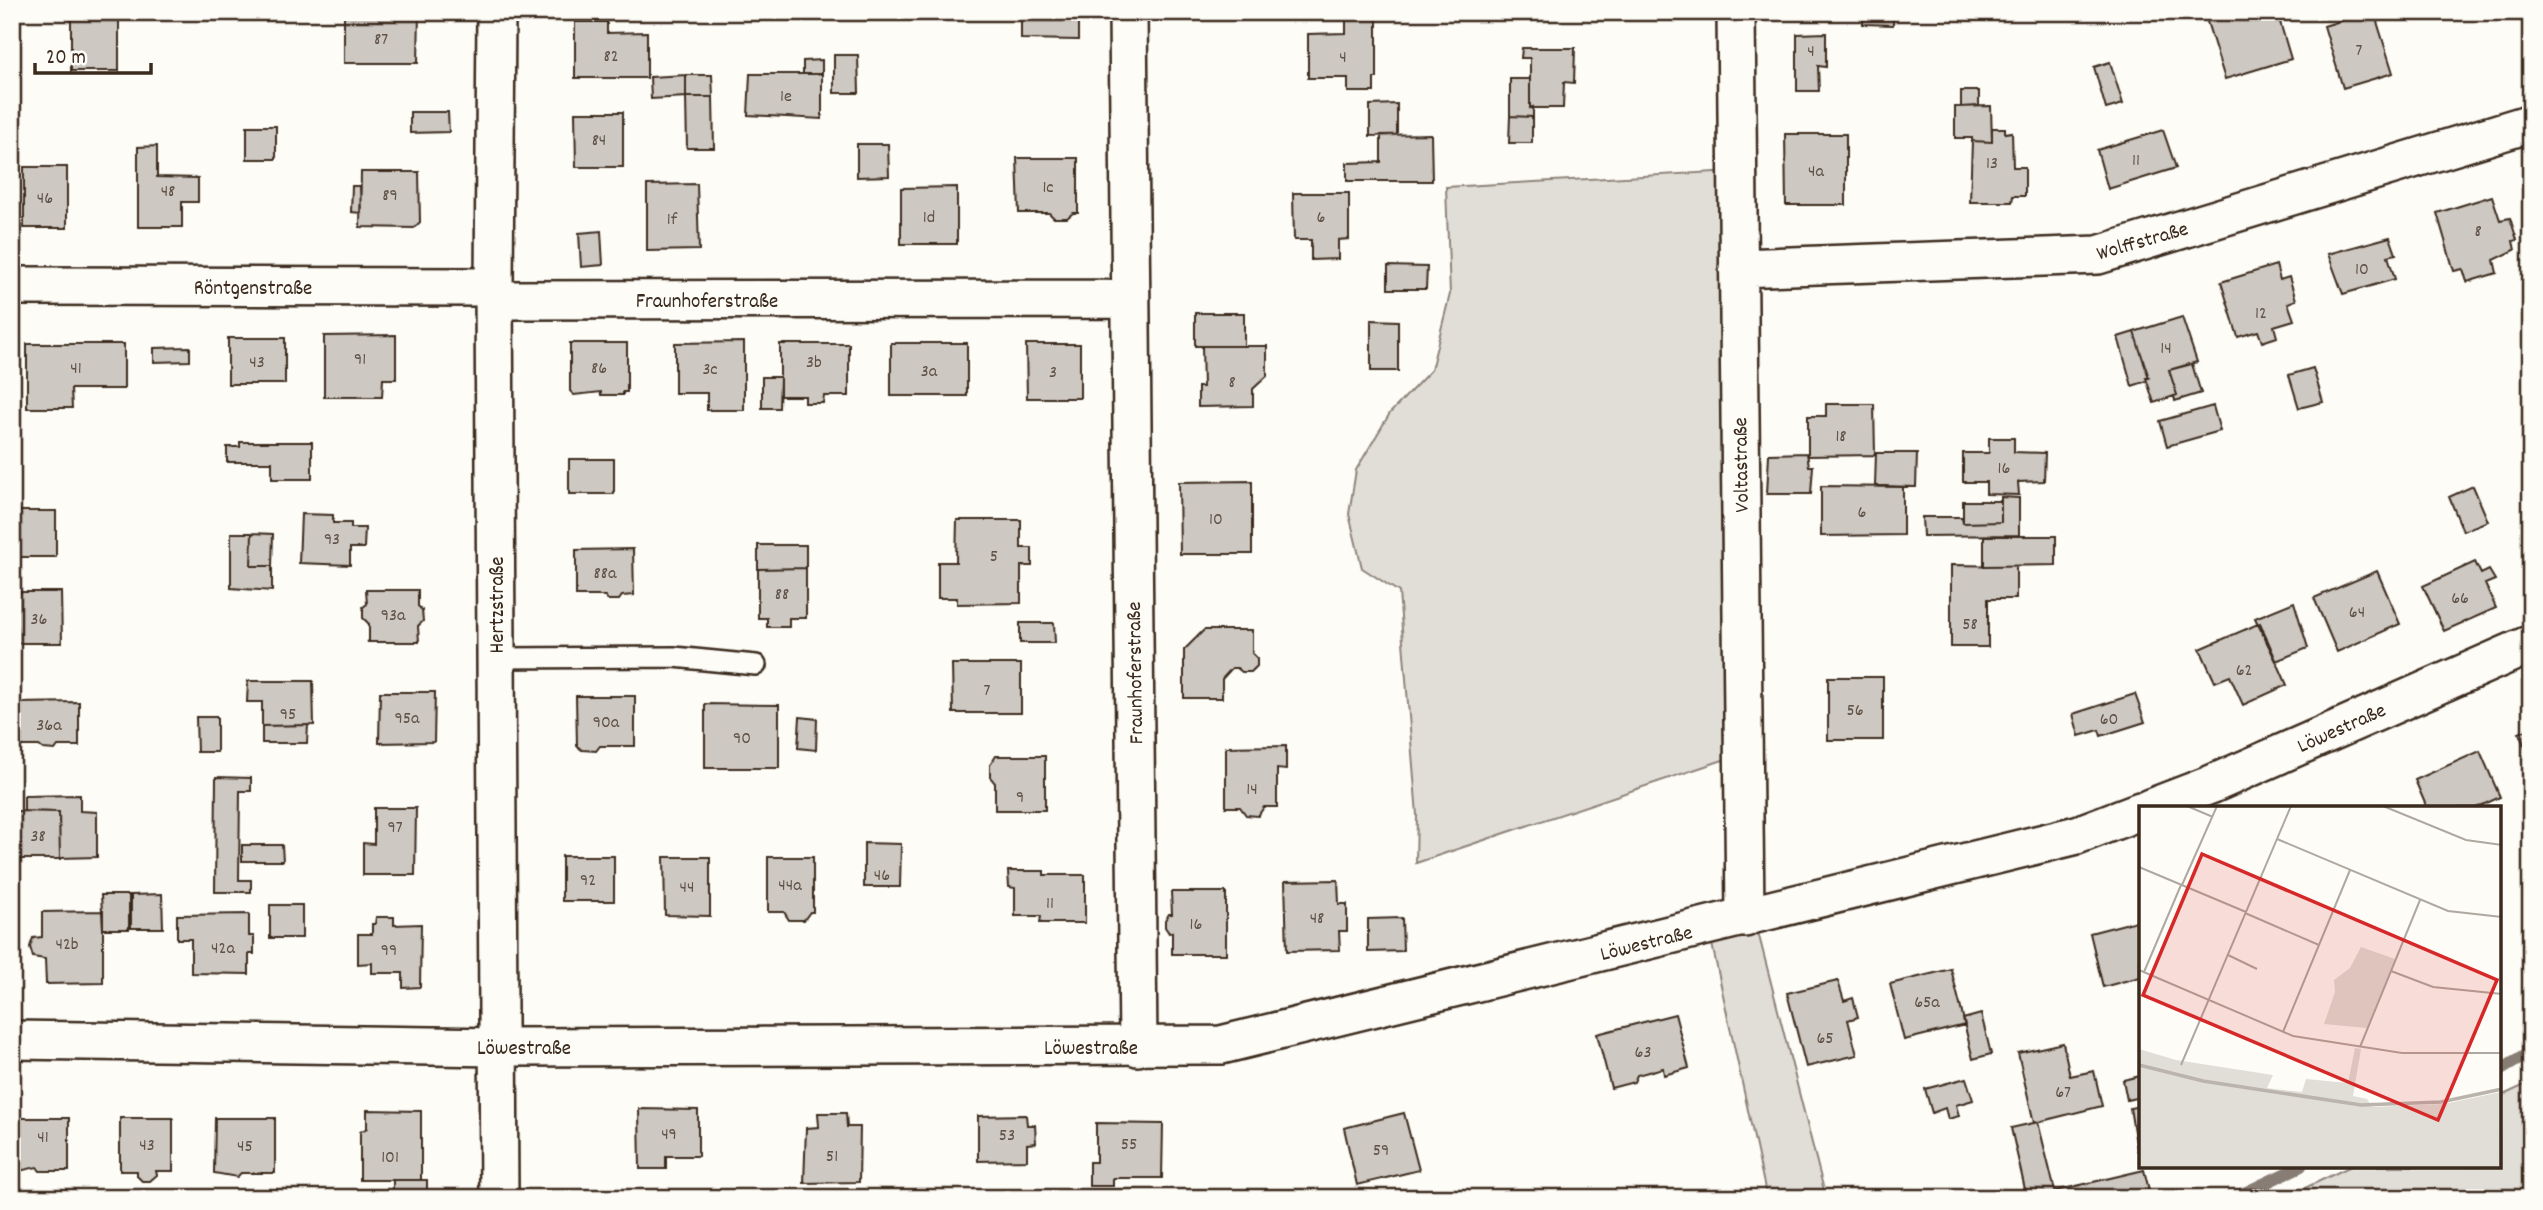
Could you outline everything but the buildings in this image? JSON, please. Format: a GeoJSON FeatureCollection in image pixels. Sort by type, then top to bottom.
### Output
{"type":"FeatureCollection","features":[{"type":"Feature","properties":{"kind":"street","name":"Hertzstraße"},"geometry":{"type":"LineString","coordinates":[[496,12],[494,294],[499,1198]]}},
{"type":"Feature","properties":{"kind":"street","name":"Fraunhoferstraße"},"geometry":{"type":"LineString","coordinates":[[1128,12],[1138,1047]]}},
{"type":"Feature","properties":{"kind":"street","name":"Voltastraße"},"geometry":{"type":"LineString","coordinates":[[1737,12],[1745,918]]}},
{"type":"Feature","properties":{"kind":"street","name":"Wolffstraße"},"geometry":{"type":"LineString","coordinates":[[1738,268],[2098,255],[2531,123]]}},
{"type":"Feature","properties":{"kind":"street","name":"Röntgenstraße"},"geometry":{"type":"LineString","coordinates":[[12,286],[494,294]]}},
{"type":"Feature","properties":{"kind":"street","name":"Fraunhoferstraße"},"geometry":{"type":"LineString","coordinates":[[494,294],[1130,299]]}},
{"type":"Feature","properties":{"kind":"street","name":"Löwestraße"},"geometry":{"type":"LineString","coordinates":[[2153,806],[2210,785],[2531,644]]}},
{"type":"Feature","properties":{"kind":"street","name":"Löwestraße"},"geometry":{"type":"LineString","coordinates":[[12,1040],[499,1047],[1221,1045],[2077,835],[2139,811]]}},
{"type":"Feature","properties":{"kind":"lane"},"geometry":{"type":"LineString","coordinates":[[496,658],[674,657],[756,665]]}},
{"type":"Feature","properties":{"kind":"shaded area"},"geometry":{"type":"Polygon","coordinates":[[[1733,171],[1738,755],[1416,863],[1417,815],[1399,592],[1362,568],[1349,514],[1356,470],[1390,413],[1431,370],[1450,294],[1446,187],[1733,171]]]}},
{"type":"Feature","properties":{"kind":"shaded area"},"geometry":{"type":"Polygon","coordinates":[[[1758,932],[1826,1198],[1767,1198],[1712,944],[1758,932]]]}},
{"type":"Feature","properties":{"kind":"shaded area"},"geometry":{"type":"Polygon","coordinates":[[[2531,1082],[2531,1198],[2284,1198],[2347,1168],[2501,1168],[2501,1096],[2531,1082]]]}},
{"type":"Feature","properties":{"kind":"waterway"},"geometry":{"type":"LineString","coordinates":[[2501,1070],[2531,1052]]}},
{"type":"Feature","properties":{"kind":"waterway"},"geometry":{"type":"LineString","coordinates":[[2234,1198],[2297,1168]]}}]}
